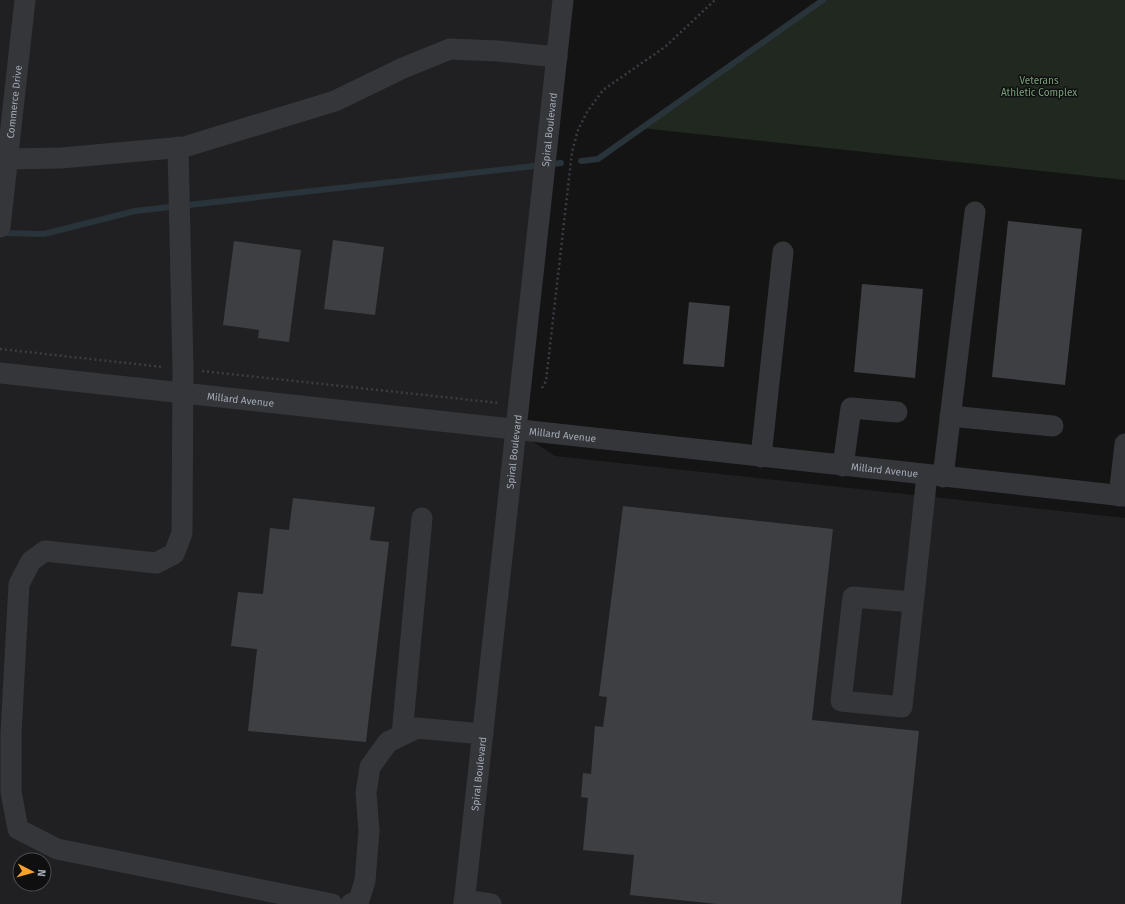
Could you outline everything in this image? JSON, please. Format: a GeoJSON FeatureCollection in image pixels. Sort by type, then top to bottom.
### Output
{"type":"FeatureCollection","features":[{"type":"Feature","properties":{"kind":"street","name":"Commerce Drive"},"geometry":{"type":"LineString","coordinates":[[1,216],[25,0]]}},
{"type":"Feature","properties":{"kind":"street","name":"Spiral Boulevard"},"geometry":{"type":"LineString","coordinates":[[464,902],[520,404],[563,0]]}},
{"type":"Feature","properties":{"kind":"street"},"geometry":{"type":"LineString","coordinates":[[8,159],[61,158],[178,148],[335,102],[403,68],[450,49],[498,51],[557,57]]}},
{"type":"Feature","properties":{"kind":"street"},"geometry":{"type":"LineString","coordinates":[[178,148],[184,369],[182,533],[174,554],[156,564],[45,551],[31,561],[19,584],[11,733],[11,792],[18,829],[57,849],[332,904]]}},
{"type":"Feature","properties":{"kind":"street"},"geometry":{"type":"LineString","coordinates":[[913,602],[853,597],[841,701],[902,707],[913,602],[935,476],[950,416],[975,212]]}},
{"type":"Feature","properties":{"kind":"street"},"geometry":{"type":"LineString","coordinates":[[761,457],[783,252]]}},
{"type":"Feature","properties":{"kind":"street","name":"Millard Avenue"},"geometry":{"type":"LineString","coordinates":[[0,373],[183,392],[517,431],[1122,496]]}},
{"type":"Feature","properties":{"kind":"street"},"geometry":{"type":"LineString","coordinates":[[843,466],[851,408],[897,412]]}},
{"type":"Feature","properties":{"kind":"street"},"geometry":{"type":"LineString","coordinates":[[950,416],[1053,426]]}},
{"type":"Feature","properties":{"kind":"street"},"geometry":{"type":"LineString","coordinates":[[1122,496],[1125,444]]}},
{"type":"Feature","properties":{"kind":"street"},"geometry":{"type":"LineString","coordinates":[[402,735],[422,518]]}},
{"type":"Feature","properties":{"kind":"street"},"geometry":{"type":"LineString","coordinates":[[351,904],[359,900],[365,881],[369,831],[366,793],[370,767],[388,742],[417,728],[483,734]]}},
{"type":"Feature","properties":{"kind":"street"},"geometry":{"type":"LineString","coordinates":[[464,902],[491,904]]}},
{"type":"Feature","properties":{"kind":"path"},"geometry":{"type":"LineString","coordinates":[[0,349],[480,402],[531,404],[540,394],[546,381],[572,152],[581,124],[587,112],[603,90],[665,47],[715,0]]}},
{"type":"Feature","properties":{"kind":"shaded area"},"geometry":{"type":"Polygon","coordinates":[[[0,0],[563,0],[517,431],[555,456],[1125,518],[1125,904],[0,904],[0,0]]]}},
{"type":"Feature","properties":{"kind":"green space","name":"Veterans Athletic Complex"},"geometry":{"type":"Polygon","coordinates":[[[823,0],[1125,0],[1125,180],[641,128],[823,0]]]}},
{"type":"Feature","properties":{"kind":"building"},"geometry":{"type":"Polygon","coordinates":[[[1008,221],[1082,229],[1065,385],[992,377],[1008,221]]]}},
{"type":"Feature","properties":{"kind":"building"},"geometry":{"type":"Polygon","coordinates":[[[333,240],[384,247],[375,315],[324,309],[333,240]]]}},
{"type":"Feature","properties":{"kind":"building"},"geometry":{"type":"Polygon","coordinates":[[[234,241],[301,250],[289,342],[258,338],[259,330],[223,325],[234,241]]]}},
{"type":"Feature","properties":{"kind":"building"},"geometry":{"type":"Polygon","coordinates":[[[862,284],[923,289],[915,378],[854,372],[862,284]]]}},
{"type":"Feature","properties":{"kind":"building"},"geometry":{"type":"Polygon","coordinates":[[[689,302],[730,306],[724,367],[683,364],[689,302]]]}},
{"type":"Feature","properties":{"kind":"building"},"geometry":{"type":"Polygon","coordinates":[[[293,498],[375,507],[370,540],[389,542],[366,742],[248,731],[257,649],[231,646],[238,592],[263,594],[270,528],[289,530],[293,498]]]}},
{"type":"Feature","properties":{"kind":"building"},"geometry":{"type":"Polygon","coordinates":[[[623,506],[833,529],[812,720],[919,731],[901,904],[717,904],[630,895],[634,855],[583,850],[588,798],[581,797],[583,773],[591,774],[595,726],[603,727],[607,697],[599,696],[623,506]]]}},
{"type":"Feature","properties":{"kind":"waterway"},"geometry":{"type":"LineString","coordinates":[[581,161],[598,159],[823,0]]}},
{"type":"Feature","properties":{"kind":"waterway"},"geometry":{"type":"LineString","coordinates":[[2,233],[44,234],[135,211],[561,163]]}}]}
